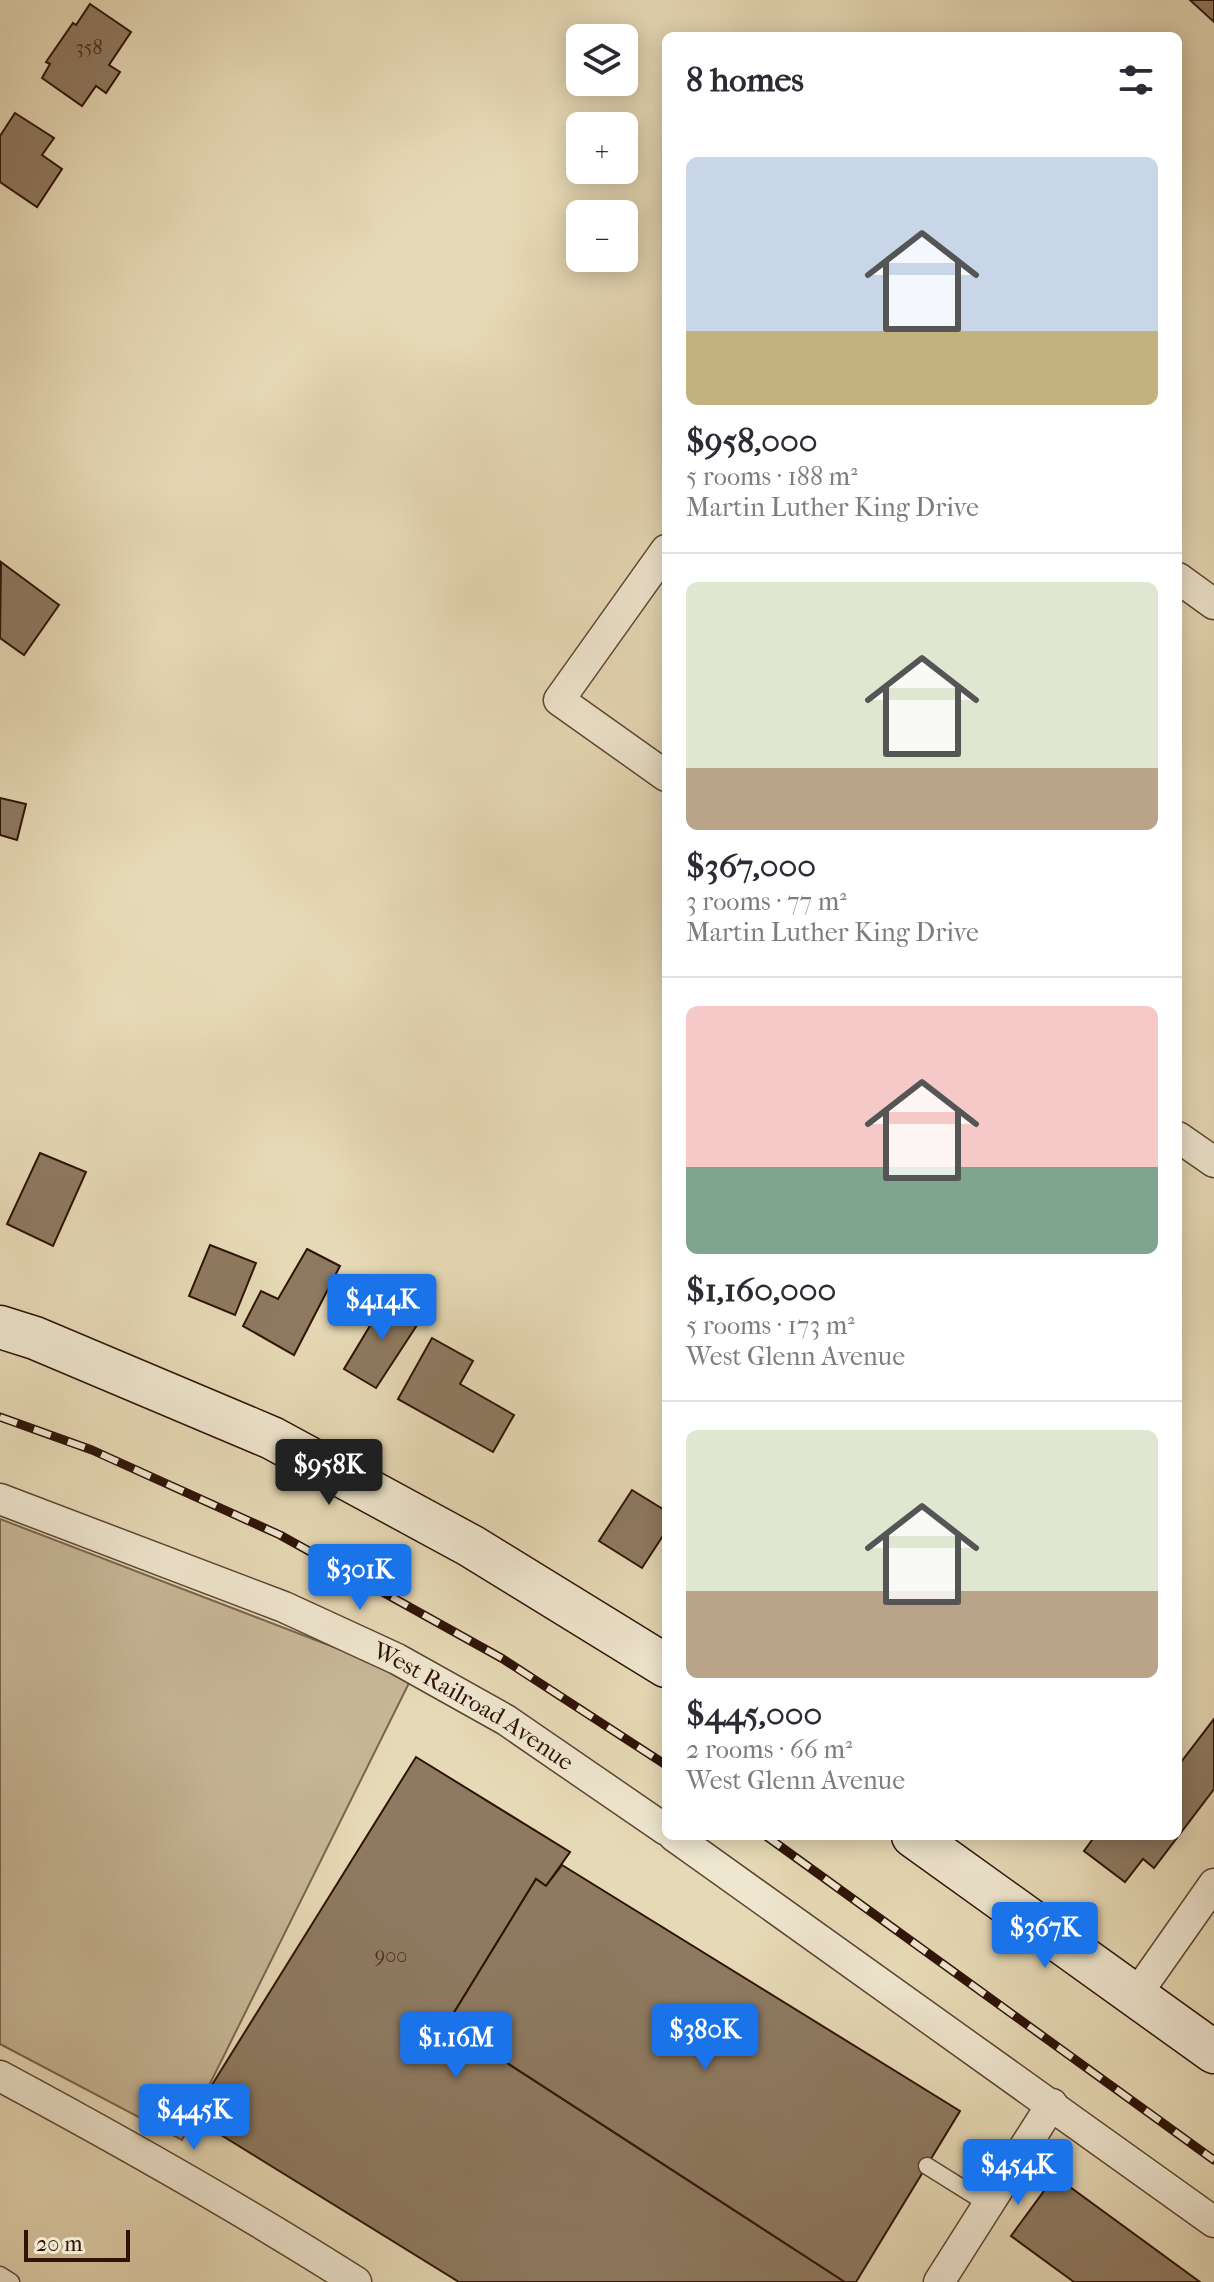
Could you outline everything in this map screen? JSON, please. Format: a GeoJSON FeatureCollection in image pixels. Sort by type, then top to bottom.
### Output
{"type":"FeatureCollection","features":[{"type":"Feature","properties":{"kind":"main road"},"geometry":{"type":"LineString","coordinates":[[0,1327],[35,1338],[272,1438],[471,1546],[662,1664]]}},
{"type":"Feature","properties":{"kind":"main road"},"geometry":{"type":"LineString","coordinates":[[919,1840],[1214,2052]]}},
{"type":"Feature","properties":{"kind":"street"},"geometry":{"type":"LineString","coordinates":[[662,556],[559,700],[662,773]]}},
{"type":"Feature","properties":{"kind":"street"},"geometry":{"type":"LineString","coordinates":[[1182,581],[1214,604]]}},
{"type":"Feature","properties":{"kind":"street"},"geometry":{"type":"LineString","coordinates":[[1182,1140],[1214,1162]]}},
{"type":"Feature","properties":{"kind":"street","name":"West Railroad Avenue"},"geometry":{"type":"LineString","coordinates":[[0,1499],[284,1607],[397,1659],[506,1720],[662,1827]]}},
{"type":"Feature","properties":{"kind":"street"},"geometry":{"type":"LineString","coordinates":[[680,1840],[1214,2222]]}},
{"type":"Feature","properties":{"kind":"street"},"geometry":{"type":"LineString","coordinates":[[1136,1995],[1214,1884]]}},
{"type":"Feature","properties":{"kind":"street"},"geometry":{"type":"LineString","coordinates":[[0,2076],[252,2216],[356,2282]]}},
{"type":"Feature","properties":{"kind":"street"},"geometry":{"type":"LineString","coordinates":[[939,2282],[1052,2104]]}},
{"type":"Feature","properties":{"kind":"lane"},"geometry":{"type":"LineString","coordinates":[[927,2166],[988,2204]]}},
{"type":"Feature","properties":{"kind":"lane"},"geometry":{"type":"LineString","coordinates":[[0,2275],[11,2282]]}},
{"type":"Feature","properties":{"kind":"shaded area"},"geometry":{"type":"Polygon","coordinates":[[[0,1519],[412,1677],[182,2140],[0,2044],[0,1519]]]}},
{"type":"Feature","properties":{"kind":"building"},"geometry":{"type":"Polygon","coordinates":[[[1190,0],[1214,0],[1214,22],[1190,0]]]}},
{"type":"Feature","properties":{"kind":"building"},"geometry":{"type":"Polygon","coordinates":[[[90,4],[131,32],[109,65],[120,72],[106,93],[96,86],[82,106],[42,78],[50,64],[46,62],[90,4]]]}},
{"type":"Feature","properties":{"kind":"building"},"geometry":{"type":"Polygon","coordinates":[[[15,113],[54,138],[42,155],[62,169],[37,207],[0,182],[0,136],[15,113]]]}},
{"type":"Feature","properties":{"kind":"building"},"geometry":{"type":"Polygon","coordinates":[[[1,562],[59,605],[24,655],[0,638],[1,562]]]}},
{"type":"Feature","properties":{"kind":"building"},"geometry":{"type":"Polygon","coordinates":[[[0,798],[26,804],[17,840],[0,835],[0,798]]]}},
{"type":"Feature","properties":{"kind":"building"},"geometry":{"type":"Polygon","coordinates":[[[40,1153],[86,1172],[53,1246],[7,1224],[40,1153]]]}},
{"type":"Feature","properties":{"kind":"building"},"geometry":{"type":"Polygon","coordinates":[[[210,1245],[256,1263],[235,1315],[189,1296],[210,1245]]]}},
{"type":"Feature","properties":{"kind":"building"},"geometry":{"type":"Polygon","coordinates":[[[307,1249],[340,1266],[294,1355],[243,1326],[261,1291],[278,1299],[307,1249]]]}},
{"type":"Feature","properties":{"kind":"building"},"geometry":{"type":"Polygon","coordinates":[[[388,1296],[421,1319],[376,1388],[344,1369],[388,1296]]]}},
{"type":"Feature","properties":{"kind":"building"},"geometry":{"type":"Polygon","coordinates":[[[432,1338],[473,1361],[460,1384],[514,1415],[493,1452],[398,1399],[432,1338]]]}},
{"type":"Feature","properties":{"kind":"building"},"geometry":{"type":"Polygon","coordinates":[[[632,1490],[662,1509],[662,1537],[642,1568],[599,1541],[632,1490]]]}},
{"type":"Feature","properties":{"kind":"building"},"geometry":{"type":"Polygon","coordinates":[[[1214,1719],[1214,1789],[1182,1831],[1182,1761],[1214,1719]]]}},
{"type":"Feature","properties":{"kind":"building"},"geometry":{"type":"Polygon","coordinates":[[[416,1757],[570,1852],[546,1886],[536,1879],[447,2024],[845,2282],[459,2282],[192,2117],[416,1757]]]}},
{"type":"Feature","properties":{"kind":"building"},"geometry":{"type":"Polygon","coordinates":[[[1092,1840],[1175,1840],[1154,1868],[1143,1859],[1125,1882],[1084,1851],[1092,1840]]]}},
{"type":"Feature","properties":{"kind":"building"},"geometry":{"type":"Polygon","coordinates":[[[562,1865],[960,2111],[856,2282],[845,2282],[447,2024],[536,1879],[546,1886],[562,1865]]]}},
{"type":"Feature","properties":{"kind":"building"},"geometry":{"type":"Polygon","coordinates":[[[1055,2176],[1200,2282],[1074,2282],[1011,2236],[1055,2176]]]}},
{"type":"Feature","properties":{"kind":"railway"},"geometry":{"type":"LineString","coordinates":[[0,1417],[92,1450],[280,1535],[503,1659],[662,1762]]}},
{"type":"Feature","properties":{"kind":"railway"},"geometry":{"type":"LineString","coordinates":[[772,1840],[1214,2160]]}}]}
